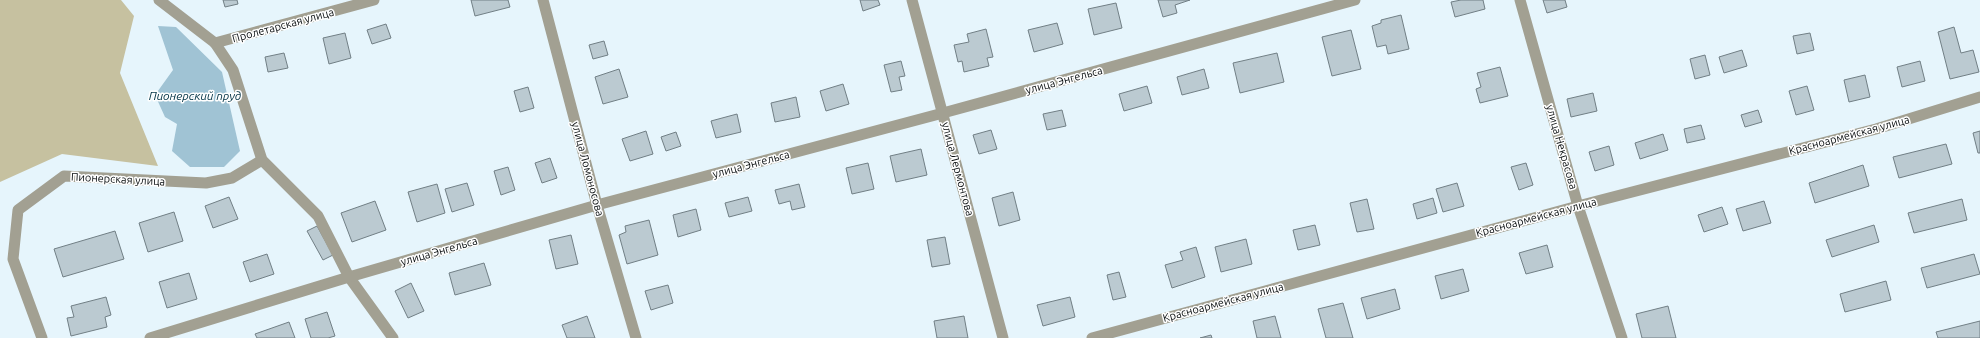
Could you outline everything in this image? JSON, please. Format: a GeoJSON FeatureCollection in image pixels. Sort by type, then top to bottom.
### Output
{"type":"FeatureCollection","features":[{"type":"Feature","properties":{"kind":"street"},"geometry":{"type":"LineString","coordinates":[[159,0],[215,43],[233,70],[262,160],[318,216],[349,277],[393,338]]}},
{"type":"Feature","properties":{"kind":"street","name":"Пролетарская улица"},"geometry":{"type":"LineString","coordinates":[[215,43],[374,0]]}},
{"type":"Feature","properties":{"kind":"street","name":"улица Ломоносова"},"geometry":{"type":"LineString","coordinates":[[543,0],[597,205],[636,338]]}},
{"type":"Feature","properties":{"kind":"street","name":"улица Лермонтова"},"geometry":{"type":"LineString","coordinates":[[912,0],[1003,338]]}},
{"type":"Feature","properties":{"kind":"street","name":"улица Энгельса"},"geometry":{"type":"LineString","coordinates":[[150,338],[349,277],[597,205],[943,113],[1355,0]]}},
{"type":"Feature","properties":{"kind":"street","name":"улица Некрасова"},"geometry":{"type":"LineString","coordinates":[[1520,0],[1578,206],[1622,338]]}},
{"type":"Feature","properties":{"kind":"street","name":"Красноармейская улица"},"geometry":{"type":"LineString","coordinates":[[1092,338],[1578,206],[1876,129],[1980,97]]}},
{"type":"Feature","properties":{"kind":"street","name":"Пионерская улица"},"geometry":{"type":"LineString","coordinates":[[42,338],[12,259],[18,210],[64,176],[206,183],[232,178],[262,160]]}},
{"type":"Feature","properties":{"kind":"shaded area"},"geometry":{"type":"Polygon","coordinates":[[[0,0],[121,0],[134,16],[120,73],[158,166],[62,154],[0,182],[0,0]]]}},
{"type":"Feature","properties":{"kind":"water","name":"Пионерский пруд"},"geometry":{"type":"Polygon","coordinates":[[[158,26],[176,27],[222,72],[240,151],[224,167],[190,167],[172,151],[177,124],[165,117],[155,95],[173,70],[158,26]]]}},
{"type":"Feature","properties":{"kind":"building"},"geometry":{"type":"Polygon","coordinates":[[[223,0],[237,0],[238,4],[225,7],[223,0]]]}},
{"type":"Feature","properties":{"kind":"building"},"geometry":{"type":"Polygon","coordinates":[[[471,0],[508,0],[510,7],[475,16],[471,0]]]}},
{"type":"Feature","properties":{"kind":"building"},"geometry":{"type":"Polygon","coordinates":[[[860,0],[878,0],[880,5],[863,11],[860,0]]]}},
{"type":"Feature","properties":{"kind":"building"},"geometry":{"type":"Polygon","coordinates":[[[1158,0],[1190,0],[1175,5],[1177,13],[1163,17],[1158,0]]]}},
{"type":"Feature","properties":{"kind":"building"},"geometry":{"type":"Polygon","coordinates":[[[1461,0],[1483,0],[1485,9],[1455,17],[1451,2],[1461,0]]]}},
{"type":"Feature","properties":{"kind":"building"},"geometry":{"type":"Polygon","coordinates":[[[1543,0],[1565,0],[1567,7],[1547,13],[1543,0]]]}},
{"type":"Feature","properties":{"kind":"building"},"geometry":{"type":"Polygon","coordinates":[[[1116,3],[1122,28],[1094,35],[1088,9],[1116,3]]]}},
{"type":"Feature","properties":{"kind":"building"},"geometry":{"type":"Polygon","coordinates":[[[1401,15],[1409,49],[1388,54],[1386,45],[1377,47],[1372,26],[1381,23],[1381,20],[1401,15]]]}},
{"type":"Feature","properties":{"kind":"building"},"geometry":{"type":"Polygon","coordinates":[[[1057,23],[1063,44],[1034,52],[1028,30],[1057,23]]]}},
{"type":"Feature","properties":{"kind":"building"},"geometry":{"type":"Polygon","coordinates":[[[386,24],[391,38],[372,44],[367,30],[386,24]]]}},
{"type":"Feature","properties":{"kind":"building"},"geometry":{"type":"Polygon","coordinates":[[[1954,27],[1961,53],[1973,50],[1979,72],[1950,79],[1938,32],[1954,27]]]}},
{"type":"Feature","properties":{"kind":"building"},"geometry":{"type":"Polygon","coordinates":[[[986,29],[993,57],[987,58],[989,66],[964,72],[962,61],[958,62],[954,45],[969,42],[967,34],[986,29]]]}},
{"type":"Feature","properties":{"kind":"building"},"geometry":{"type":"Polygon","coordinates":[[[1351,30],[1361,69],[1332,76],[1322,37],[1351,30]]]}},
{"type":"Feature","properties":{"kind":"building"},"geometry":{"type":"Polygon","coordinates":[[[345,33],[351,58],[329,64],[323,38],[345,33]]]}},
{"type":"Feature","properties":{"kind":"building"},"geometry":{"type":"Polygon","coordinates":[[[1810,33],[1814,50],[1797,54],[1793,36],[1810,33]]]}},
{"type":"Feature","properties":{"kind":"building"},"geometry":{"type":"Polygon","coordinates":[[[604,41],[608,55],[593,59],[589,45],[604,41]]]}},
{"type":"Feature","properties":{"kind":"building"},"geometry":{"type":"Polygon","coordinates":[[[1742,50],[1747,66],[1724,73],[1719,57],[1742,50]]]}},
{"type":"Feature","properties":{"kind":"building"},"geometry":{"type":"Polygon","coordinates":[[[284,53],[288,68],[268,72],[265,57],[284,53]]]}},
{"type":"Feature","properties":{"kind":"building"},"geometry":{"type":"Polygon","coordinates":[[[1277,53],[1284,82],[1240,93],[1233,63],[1277,53]]]}},
{"type":"Feature","properties":{"kind":"building"},"geometry":{"type":"Polygon","coordinates":[[[1705,55],[1710,75],[1695,79],[1690,59],[1705,55]]]}},
{"type":"Feature","properties":{"kind":"building"},"geometry":{"type":"Polygon","coordinates":[[[901,61],[905,76],[899,77],[902,90],[891,92],[884,65],[901,61]]]}},
{"type":"Feature","properties":{"kind":"building"},"geometry":{"type":"Polygon","coordinates":[[[1920,61],[1925,81],[1902,87],[1897,67],[1920,61]]]}},
{"type":"Feature","properties":{"kind":"building"},"geometry":{"type":"Polygon","coordinates":[[[1500,67],[1508,96],[1480,103],[1476,89],[1481,87],[1477,73],[1500,67]]]}},
{"type":"Feature","properties":{"kind":"building"},"geometry":{"type":"Polygon","coordinates":[[[619,69],[628,97],[603,104],[595,77],[619,69]]]}},
{"type":"Feature","properties":{"kind":"building"},"geometry":{"type":"Polygon","coordinates":[[[1204,69],[1209,88],[1182,95],[1177,77],[1204,69]]]}},
{"type":"Feature","properties":{"kind":"building"},"geometry":{"type":"Polygon","coordinates":[[[1865,75],[1870,97],[1849,102],[1844,80],[1865,75]]]}},
{"type":"Feature","properties":{"kind":"building"},"geometry":{"type":"Polygon","coordinates":[[[843,84],[849,104],[826,111],[820,91],[843,84]]]}},
{"type":"Feature","properties":{"kind":"building"},"geometry":{"type":"Polygon","coordinates":[[[1147,86],[1152,103],[1124,111],[1119,94],[1147,86]]]}},
{"type":"Feature","properties":{"kind":"building"},"geometry":{"type":"Polygon","coordinates":[[[1807,86],[1814,110],[1796,115],[1789,91],[1807,86]]]}},
{"type":"Feature","properties":{"kind":"building"},"geometry":{"type":"Polygon","coordinates":[[[528,87],[534,108],[520,112],[514,91],[528,87]]]}},
{"type":"Feature","properties":{"kind":"building"},"geometry":{"type":"Polygon","coordinates":[[[1593,93],[1597,111],[1571,117],[1567,99],[1593,93]]]}},
{"type":"Feature","properties":{"kind":"building"},"geometry":{"type":"Polygon","coordinates":[[[796,97],[800,117],[775,122],[771,103],[796,97]]]}},
{"type":"Feature","properties":{"kind":"building"},"geometry":{"type":"Polygon","coordinates":[[[1062,110],[1066,126],[1047,130],[1043,114],[1062,110]]]}},
{"type":"Feature","properties":{"kind":"building"},"geometry":{"type":"Polygon","coordinates":[[[1758,110],[1762,122],[1745,127],[1741,115],[1758,110]]]}},
{"type":"Feature","properties":{"kind":"building"},"geometry":{"type":"Polygon","coordinates":[[[737,114],[741,132],[716,138],[711,121],[737,114]]]}},
{"type":"Feature","properties":{"kind":"building"},"geometry":{"type":"Polygon","coordinates":[[[1701,125],[1705,139],[1687,143],[1684,129],[1701,125]]]}},
{"type":"Feature","properties":{"kind":"building"},"geometry":{"type":"Polygon","coordinates":[[[991,130],[997,149],[979,154],[973,135],[991,130]]]}},
{"type":"Feature","properties":{"kind":"building"},"geometry":{"type":"Polygon","coordinates":[[[646,131],[653,154],[630,161],[622,139],[646,131]]]}},
{"type":"Feature","properties":{"kind":"building"},"geometry":{"type":"Polygon","coordinates":[[[1980,131],[1980,153],[1978,153],[1973,133],[1980,131]]]}},
{"type":"Feature","properties":{"kind":"building"},"geometry":{"type":"Polygon","coordinates":[[[676,132],[681,146],[666,151],[661,137],[676,132]]]}},
{"type":"Feature","properties":{"kind":"building"},"geometry":{"type":"Polygon","coordinates":[[[1663,134],[1668,150],[1640,159],[1635,143],[1663,134]]]}},
{"type":"Feature","properties":{"kind":"building"},"geometry":{"type":"Polygon","coordinates":[[[1946,144],[1952,164],[1899,178],[1893,157],[1946,144]]]}},
{"type":"Feature","properties":{"kind":"building"},"geometry":{"type":"Polygon","coordinates":[[[1609,146],[1614,165],[1595,171],[1589,152],[1609,146]]]}},
{"type":"Feature","properties":{"kind":"building"},"geometry":{"type":"Polygon","coordinates":[[[921,149],[927,175],[896,182],[890,156],[921,149]]]}},
{"type":"Feature","properties":{"kind":"building"},"geometry":{"type":"Polygon","coordinates":[[[550,158],[557,178],[542,183],[535,163],[550,158]]]}},
{"type":"Feature","properties":{"kind":"building"},"geometry":{"type":"Polygon","coordinates":[[[868,163],[874,189],[852,194],[846,168],[868,163]]]}},
{"type":"Feature","properties":{"kind":"building"},"geometry":{"type":"Polygon","coordinates":[[[1526,163],[1533,185],[1519,190],[1511,167],[1526,163]]]}},
{"type":"Feature","properties":{"kind":"building"},"geometry":{"type":"Polygon","coordinates":[[[1863,165],[1869,186],[1815,203],[1809,183],[1863,165]]]}},
{"type":"Feature","properties":{"kind":"building"},"geometry":{"type":"Polygon","coordinates":[[[508,167],[515,190],[501,195],[494,171],[508,167]]]}},
{"type":"Feature","properties":{"kind":"building"},"geometry":{"type":"Polygon","coordinates":[[[467,183],[474,205],[452,212],[445,189],[467,183]]]}},
{"type":"Feature","properties":{"kind":"building"},"geometry":{"type":"Polygon","coordinates":[[[1457,183],[1464,206],[1443,212],[1436,189],[1457,183]]]}},
{"type":"Feature","properties":{"kind":"building"},"geometry":{"type":"Polygon","coordinates":[[[437,184],[445,213],[417,222],[408,192],[437,184]]]}},
{"type":"Feature","properties":{"kind":"building"},"geometry":{"type":"Polygon","coordinates":[[[799,184],[805,207],[792,210],[790,201],[779,204],[775,190],[799,184]]]}},
{"type":"Feature","properties":{"kind":"building"},"geometry":{"type":"Polygon","coordinates":[[[1013,192],[1020,220],[999,226],[992,198],[1013,192]]]}},
{"type":"Feature","properties":{"kind":"building"},"geometry":{"type":"Polygon","coordinates":[[[229,197],[238,219],[213,228],[205,206],[229,197]]]}},
{"type":"Feature","properties":{"kind":"building"},"geometry":{"type":"Polygon","coordinates":[[[748,197],[752,211],[729,217],[725,203],[748,197]]]}},
{"type":"Feature","properties":{"kind":"building"},"geometry":{"type":"Polygon","coordinates":[[[1433,198],[1437,213],[1417,219],[1413,204],[1433,198]]]}},
{"type":"Feature","properties":{"kind":"building"},"geometry":{"type":"Polygon","coordinates":[[[1367,199],[1374,229],[1357,232],[1350,203],[1367,199]]]}},
{"type":"Feature","properties":{"kind":"building"},"geometry":{"type":"Polygon","coordinates":[[[1962,199],[1967,220],[1914,233],[1908,213],[1962,199]]]}},
{"type":"Feature","properties":{"kind":"building"},"geometry":{"type":"Polygon","coordinates":[[[375,201],[386,230],[352,242],[341,213],[375,201]]]}},
{"type":"Feature","properties":{"kind":"building"},"geometry":{"type":"Polygon","coordinates":[[[1764,201],[1771,223],[1743,231],[1736,209],[1764,201]]]}},
{"type":"Feature","properties":{"kind":"building"},"geometry":{"type":"Polygon","coordinates":[[[1722,207],[1728,224],[1704,232],[1698,215],[1722,207]]]}},
{"type":"Feature","properties":{"kind":"building"},"geometry":{"type":"Polygon","coordinates":[[[696,209],[701,230],[678,237],[673,215],[696,209]]]}},
{"type":"Feature","properties":{"kind":"building"},"geometry":{"type":"Polygon","coordinates":[[[174,212],[183,241],[148,252],[139,223],[174,212]]]}},
{"type":"Feature","properties":{"kind":"building"},"geometry":{"type":"Polygon","coordinates":[[[649,220],[658,255],[627,264],[619,235],[626,232],[625,226],[649,220]]]}},
{"type":"Feature","properties":{"kind":"building"},"geometry":{"type":"Polygon","coordinates":[[[1315,225],[1320,245],[1298,250],[1293,230],[1315,225]]]}},
{"type":"Feature","properties":{"kind":"building"},"geometry":{"type":"Polygon","coordinates":[[[1874,225],[1879,242],[1832,257],[1826,240],[1874,225]]]}},
{"type":"Feature","properties":{"kind":"building"},"geometry":{"type":"Polygon","coordinates":[[[317,226],[333,255],[323,260],[307,231],[317,226]]]}},
{"type":"Feature","properties":{"kind":"building"},"geometry":{"type":"Polygon","coordinates":[[[115,231],[124,259],[63,277],[54,249],[115,231]]]}},
{"type":"Feature","properties":{"kind":"building"},"geometry":{"type":"Polygon","coordinates":[[[571,235],[578,264],[556,269],[549,240],[571,235]]]}},
{"type":"Feature","properties":{"kind":"building"},"geometry":{"type":"Polygon","coordinates":[[[945,237],[950,264],[932,267],[927,240],[945,237]]]}},
{"type":"Feature","properties":{"kind":"building"},"geometry":{"type":"Polygon","coordinates":[[[1246,239],[1252,264],[1221,272],[1215,247],[1246,239]]]}},
{"type":"Feature","properties":{"kind":"building"},"geometry":{"type":"Polygon","coordinates":[[[1547,245],[1553,267],[1526,274],[1519,253],[1547,245]]]}},
{"type":"Feature","properties":{"kind":"building"},"geometry":{"type":"Polygon","coordinates":[[[1196,247],[1205,277],[1172,288],[1165,265],[1183,260],[1180,252],[1196,247]]]}},
{"type":"Feature","properties":{"kind":"building"},"geometry":{"type":"Polygon","coordinates":[[[267,254],[274,274],[250,282],[243,262],[267,254]]]}},
{"type":"Feature","properties":{"kind":"building"},"geometry":{"type":"Polygon","coordinates":[[[1974,254],[1980,274],[1927,288],[1921,268],[1974,254]]]}},
{"type":"Feature","properties":{"kind":"building"},"geometry":{"type":"Polygon","coordinates":[[[484,263],[491,285],[455,295],[449,273],[484,263]]]}},
{"type":"Feature","properties":{"kind":"building"},"geometry":{"type":"Polygon","coordinates":[[[1463,269],[1469,291],[1441,299],[1435,276],[1463,269]]]}},
{"type":"Feature","properties":{"kind":"building"},"geometry":{"type":"Polygon","coordinates":[[[1119,272],[1126,297],[1113,300],[1107,275],[1119,272]]]}},
{"type":"Feature","properties":{"kind":"building"},"geometry":{"type":"Polygon","coordinates":[[[189,273],[197,299],[167,308],[159,282],[189,273]]]}},
{"type":"Feature","properties":{"kind":"building"},"geometry":{"type":"Polygon","coordinates":[[[1886,281],[1891,300],[1845,312],[1840,294],[1886,281]]]}},
{"type":"Feature","properties":{"kind":"building"},"geometry":{"type":"Polygon","coordinates":[[[411,283],[424,311],[408,318],[395,291],[411,283]]]}},
{"type":"Feature","properties":{"kind":"building"},"geometry":{"type":"Polygon","coordinates":[[[668,285],[673,303],[651,310],[645,291],[668,285]]]}},
{"type":"Feature","properties":{"kind":"building"},"geometry":{"type":"Polygon","coordinates":[[[1395,289],[1400,309],[1367,319],[1361,298],[1395,289]]]}},
{"type":"Feature","properties":{"kind":"building"},"geometry":{"type":"Polygon","coordinates":[[[106,297],[111,315],[105,317],[107,327],[71,336],[67,318],[74,317],[71,306],[106,297]]]}},
{"type":"Feature","properties":{"kind":"building"},"geometry":{"type":"Polygon","coordinates":[[[1070,297],[1075,317],[1043,326],[1037,305],[1070,297]]]}},
{"type":"Feature","properties":{"kind":"building"},"geometry":{"type":"Polygon","coordinates":[[[1343,303],[1353,338],[1326,338],[1318,309],[1343,303]]]}},
{"type":"Feature","properties":{"kind":"building"},"geometry":{"type":"Polygon","coordinates":[[[1668,306],[1676,338],[1642,338],[1636,314],[1668,306]]]}},
{"type":"Feature","properties":{"kind":"building"},"geometry":{"type":"Polygon","coordinates":[[[327,312],[335,336],[328,338],[311,338],[305,319],[327,312]]]}},
{"type":"Feature","properties":{"kind":"building"},"geometry":{"type":"Polygon","coordinates":[[[587,316],[595,338],[567,338],[562,325],[587,316]]]}},
{"type":"Feature","properties":{"kind":"building"},"geometry":{"type":"Polygon","coordinates":[[[964,316],[968,338],[937,338],[934,321],[964,316]]]}},
{"type":"Feature","properties":{"kind":"building"},"geometry":{"type":"Polygon","coordinates":[[[1275,316],[1281,338],[1257,338],[1253,321],[1275,316]]]}},
{"type":"Feature","properties":{"kind":"building"},"geometry":{"type":"Polygon","coordinates":[[[1980,321],[1980,338],[1938,338],[1936,332],[1980,321]]]}},
{"type":"Feature","properties":{"kind":"building"},"geometry":{"type":"Polygon","coordinates":[[[289,322],[295,338],[257,338],[255,334],[289,322]]]}},
{"type":"Feature","properties":{"kind":"building"},"geometry":{"type":"Polygon","coordinates":[[[1211,335],[1212,338],[1200,338],[1211,335]]]}}]}
